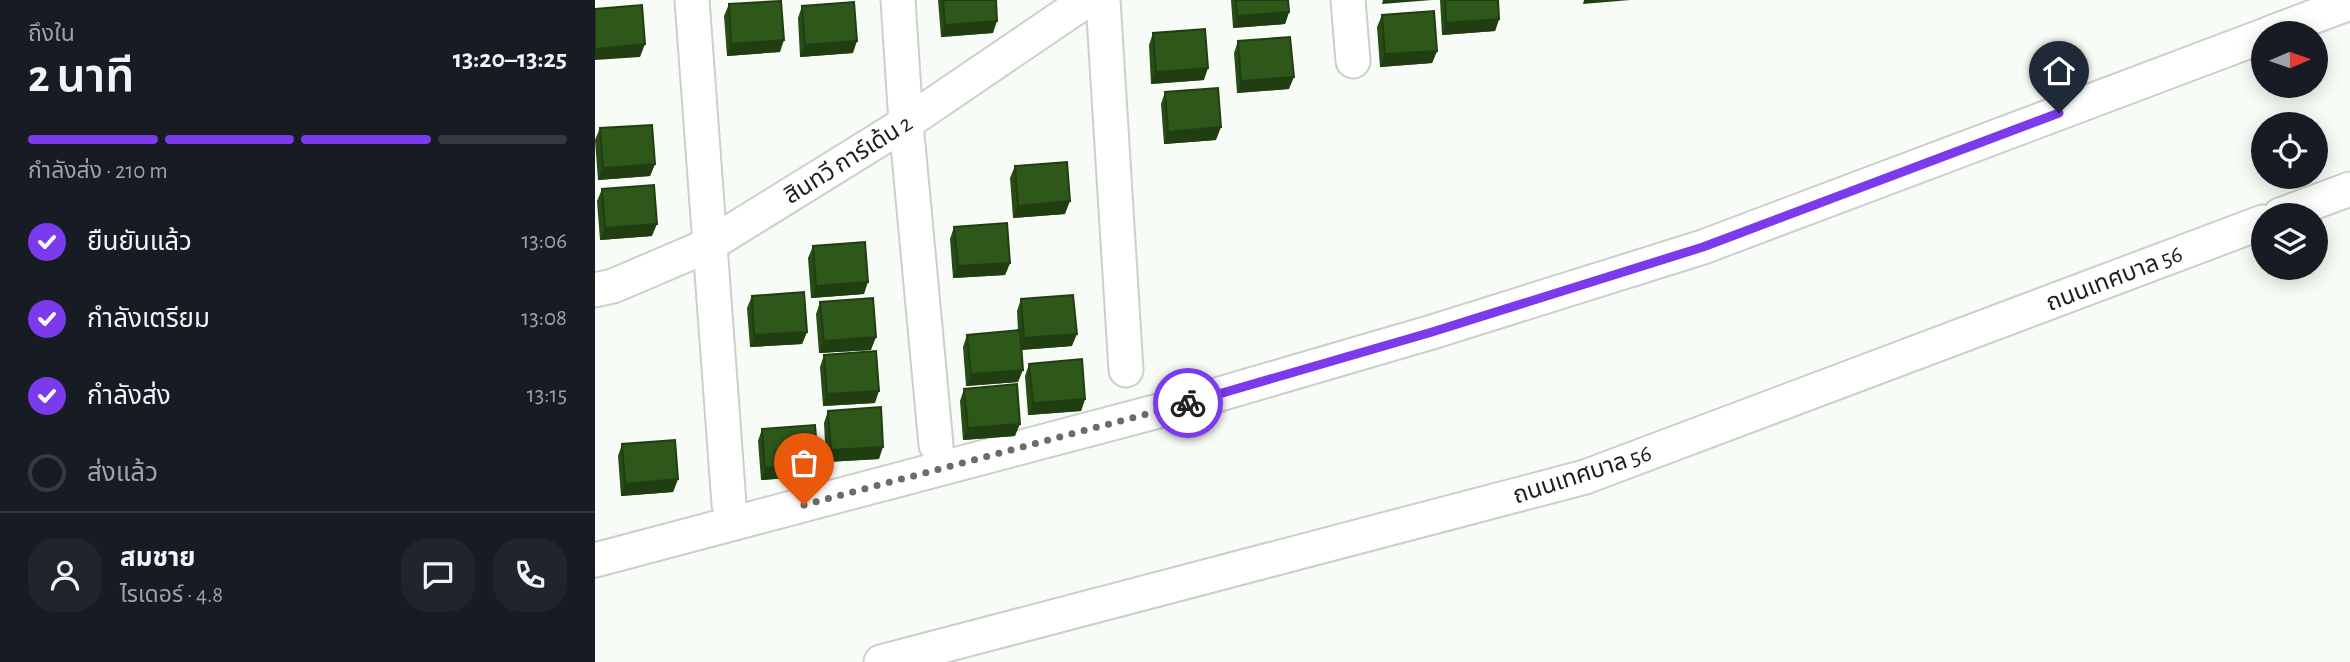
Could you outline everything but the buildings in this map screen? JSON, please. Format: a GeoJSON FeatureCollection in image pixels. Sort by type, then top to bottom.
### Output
{"type":"FeatureCollection","features":[{"type":"Feature","properties":{"kind":"street"},"geometry":{"type":"LineString","coordinates":[[692,0],[729,504]]}},
{"type":"Feature","properties":{"kind":"street"},"geometry":{"type":"LineString","coordinates":[[898,0],[906,123],[936,445]]}},
{"type":"Feature","properties":{"kind":"street","name":"สินทวี การ์เด้น 2"},"geometry":{"type":"LineString","coordinates":[[595,290],[613,286],[709,245],[906,123],[1087,0]]}},
{"type":"Feature","properties":{"kind":"street"},"geometry":{"type":"LineString","coordinates":[[1103,0],[1126,370]]}},
{"type":"Feature","properties":{"kind":"street"},"geometry":{"type":"LineString","coordinates":[[1348,0],[1353,61]]}},
{"type":"Feature","properties":{"kind":"street"},"geometry":{"type":"LineString","coordinates":[[2302,21],[2350,3]]}},
{"type":"Feature","properties":{"kind":"street"},"geometry":{"type":"LineString","coordinates":[[595,560],[1196,401],[1432,332],[1703,247],[2251,41]]}},
{"type":"Feature","properties":{"kind":"street"},"geometry":{"type":"LineString","coordinates":[[2312,203],[2350,189]]}},
{"type":"Feature","properties":{"kind":"street","name":"ถนนเทศบาล 56"},"geometry":{"type":"LineString","coordinates":[[881,662],[1585,477],[2251,227]]}},
{"type":"Feature","properties":{"kind":"way so far"},"geometry":{"type":"LineString","coordinates":[[804,505],[1188,403]]}},
{"type":"Feature","properties":{"kind":"route"},"geometry":{"type":"LineString","coordinates":[[1188,403],[1432,332],[1703,247],[2059,113]]}}]}
